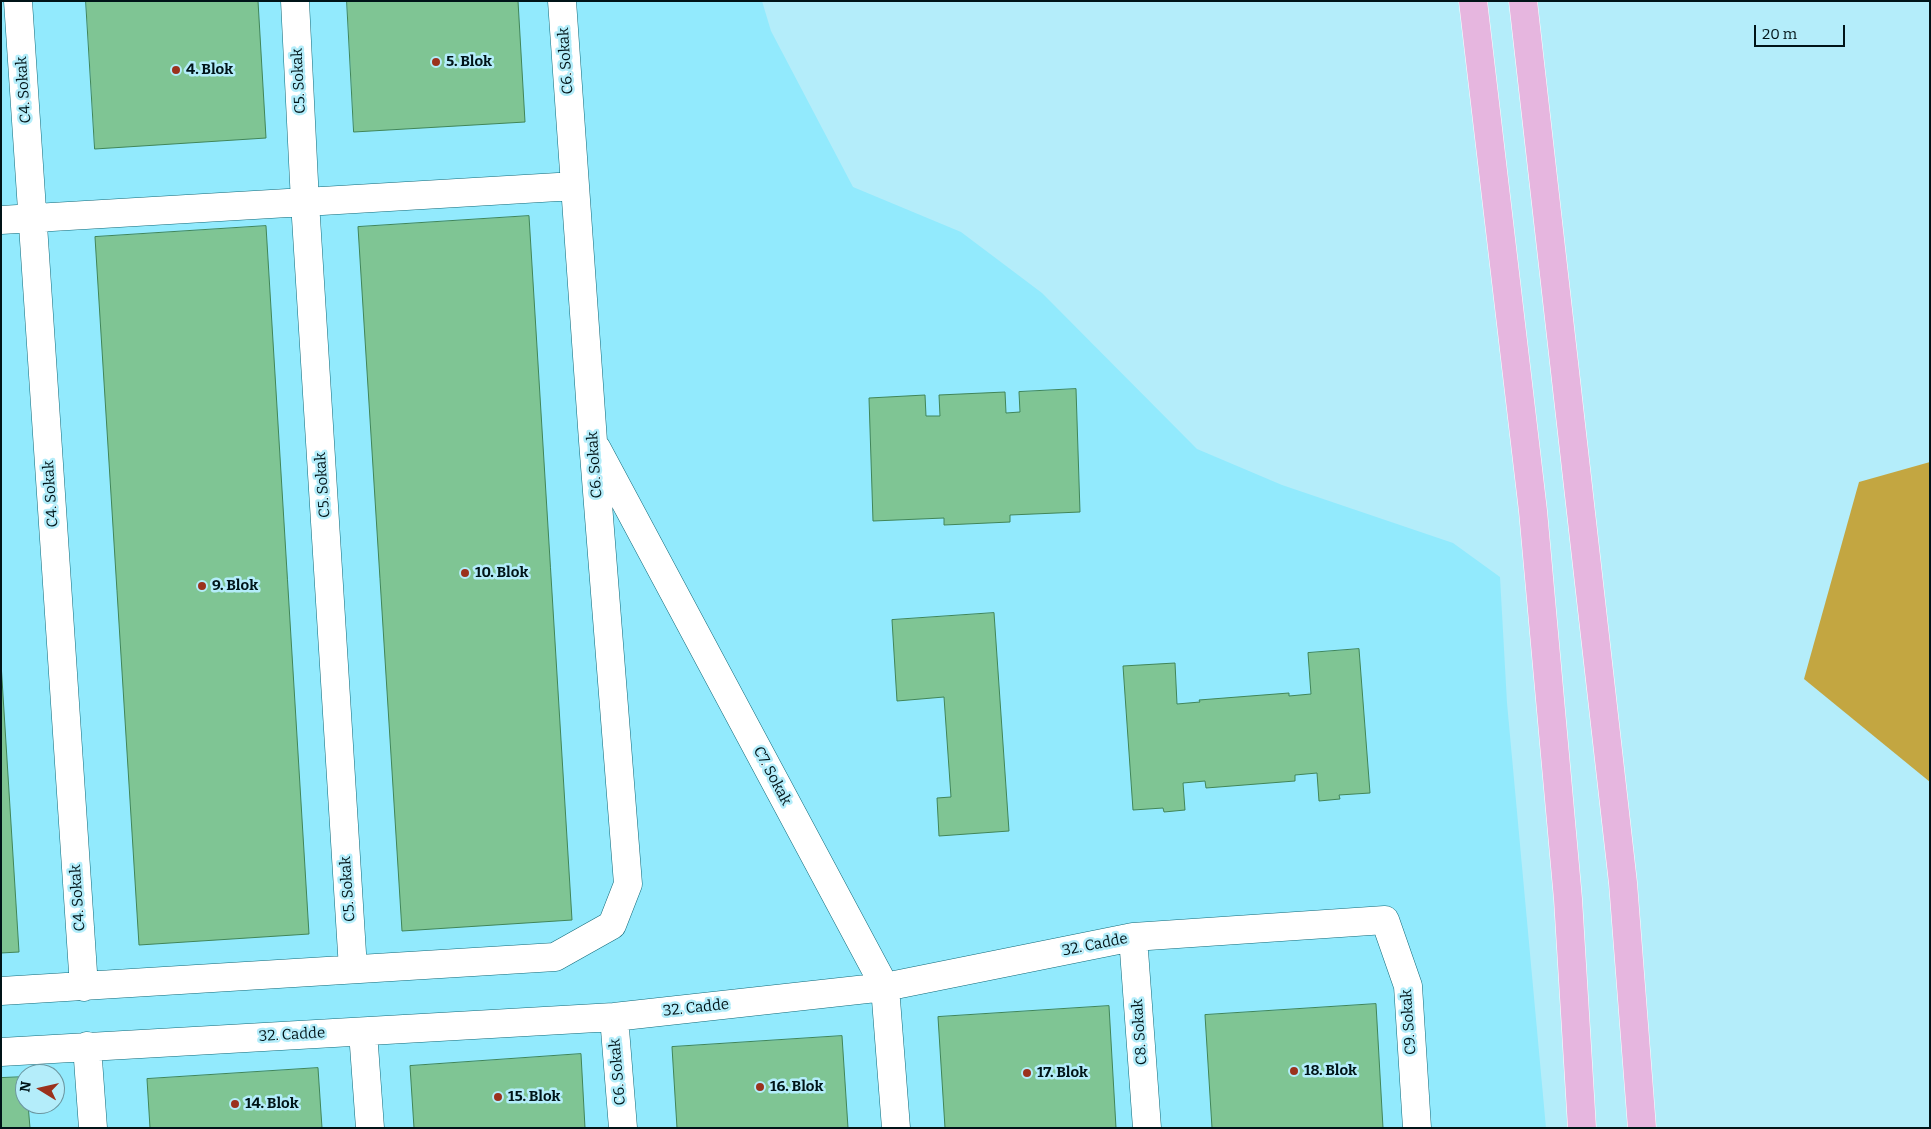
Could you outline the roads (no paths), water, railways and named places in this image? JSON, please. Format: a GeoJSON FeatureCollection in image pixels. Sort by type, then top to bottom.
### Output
{"type":"FeatureCollection","features":[{"type":"Feature","properties":{"kind":"main road"},"geometry":{"type":"LineString","coordinates":[[1473,1],[1534,521],[1568,899],[1582,1128]]}},
{"type":"Feature","properties":{"kind":"main road"},"geometry":{"type":"LineString","coordinates":[[1523,1],[1623,883],[1642,1128]]}},
{"type":"Feature","properties":{"kind":"street","name":"C4. Sokak"},"geometry":{"type":"LineString","coordinates":[[18,1],[84,987]]}},
{"type":"Feature","properties":{"kind":"street","name":"C5. Sokak"},"geometry":{"type":"LineString","coordinates":[[294,1],[353,969]]}},
{"type":"Feature","properties":{"kind":"street","name":"C6. Sokak"},"geometry":{"type":"LineString","coordinates":[[353,969],[555,957],[612,925],[628,884],[593,441],[562,1]]}},
{"type":"Feature","properties":{"kind":"street"},"geometry":{"type":"LineString","coordinates":[[1,220],[575,186]]}},
{"type":"Feature","properties":{"kind":"street","name":"C7. Sokak"},"geometry":{"type":"LineString","coordinates":[[593,441],[885,987],[896,1128]]}},
{"type":"Feature","properties":{"kind":"street","name":"32. Cadde"},"geometry":{"type":"LineString","coordinates":[[1,1052],[614,1017],[885,987],[1133,937],[1385,920]]}},
{"type":"Feature","properties":{"kind":"street","name":"C9. Sokak"},"geometry":{"type":"LineString","coordinates":[[1385,920],[1408,986],[1417,1128]]}},
{"type":"Feature","properties":{"kind":"street","name":"C8. Sokak"},"geometry":{"type":"LineString","coordinates":[[1133,937],[1147,1128]]}},
{"type":"Feature","properties":{"kind":"street"},"geometry":{"type":"LineString","coordinates":[[1,992],[353,969]]}},
{"type":"Feature","properties":{"kind":"street","name":"C6. Sokak"},"geometry":{"type":"LineString","coordinates":[[614,1017],[622,1128]]}},
{"type":"Feature","properties":{"kind":"street"},"geometry":{"type":"LineString","coordinates":[[363,1032],[370,1128]]}},
{"type":"Feature","properties":{"kind":"street"},"geometry":{"type":"LineString","coordinates":[[88,1046],[93,1128]]}},
{"type":"Feature","properties":{"kind":"place","name":"5. Blok"},"geometry":{"type":"Point","coordinates":[436,62]}},
{"type":"Feature","properties":{"kind":"place","name":"4. Blok"},"geometry":{"type":"Point","coordinates":[176,70]}},
{"type":"Feature","properties":{"kind":"place","name":"10. Blok"},"geometry":{"type":"Point","coordinates":[465,573]}},
{"type":"Feature","properties":{"kind":"place","name":"9. Blok"},"geometry":{"type":"Point","coordinates":[202,586]}},
{"type":"Feature","properties":{"kind":"place","name":"18. Blok"},"geometry":{"type":"Point","coordinates":[1294,1071]}},
{"type":"Feature","properties":{"kind":"place","name":"17. Blok"},"geometry":{"type":"Point","coordinates":[1027,1073]}},
{"type":"Feature","properties":{"kind":"place","name":"16. Blok"},"geometry":{"type":"Point","coordinates":[760,1087]}},
{"type":"Feature","properties":{"kind":"place","name":"15. Blok"},"geometry":{"type":"Point","coordinates":[498,1097]}},
{"type":"Feature","properties":{"kind":"place","name":"14. Blok"},"geometry":{"type":"Point","coordinates":[235,1104]}}]}
